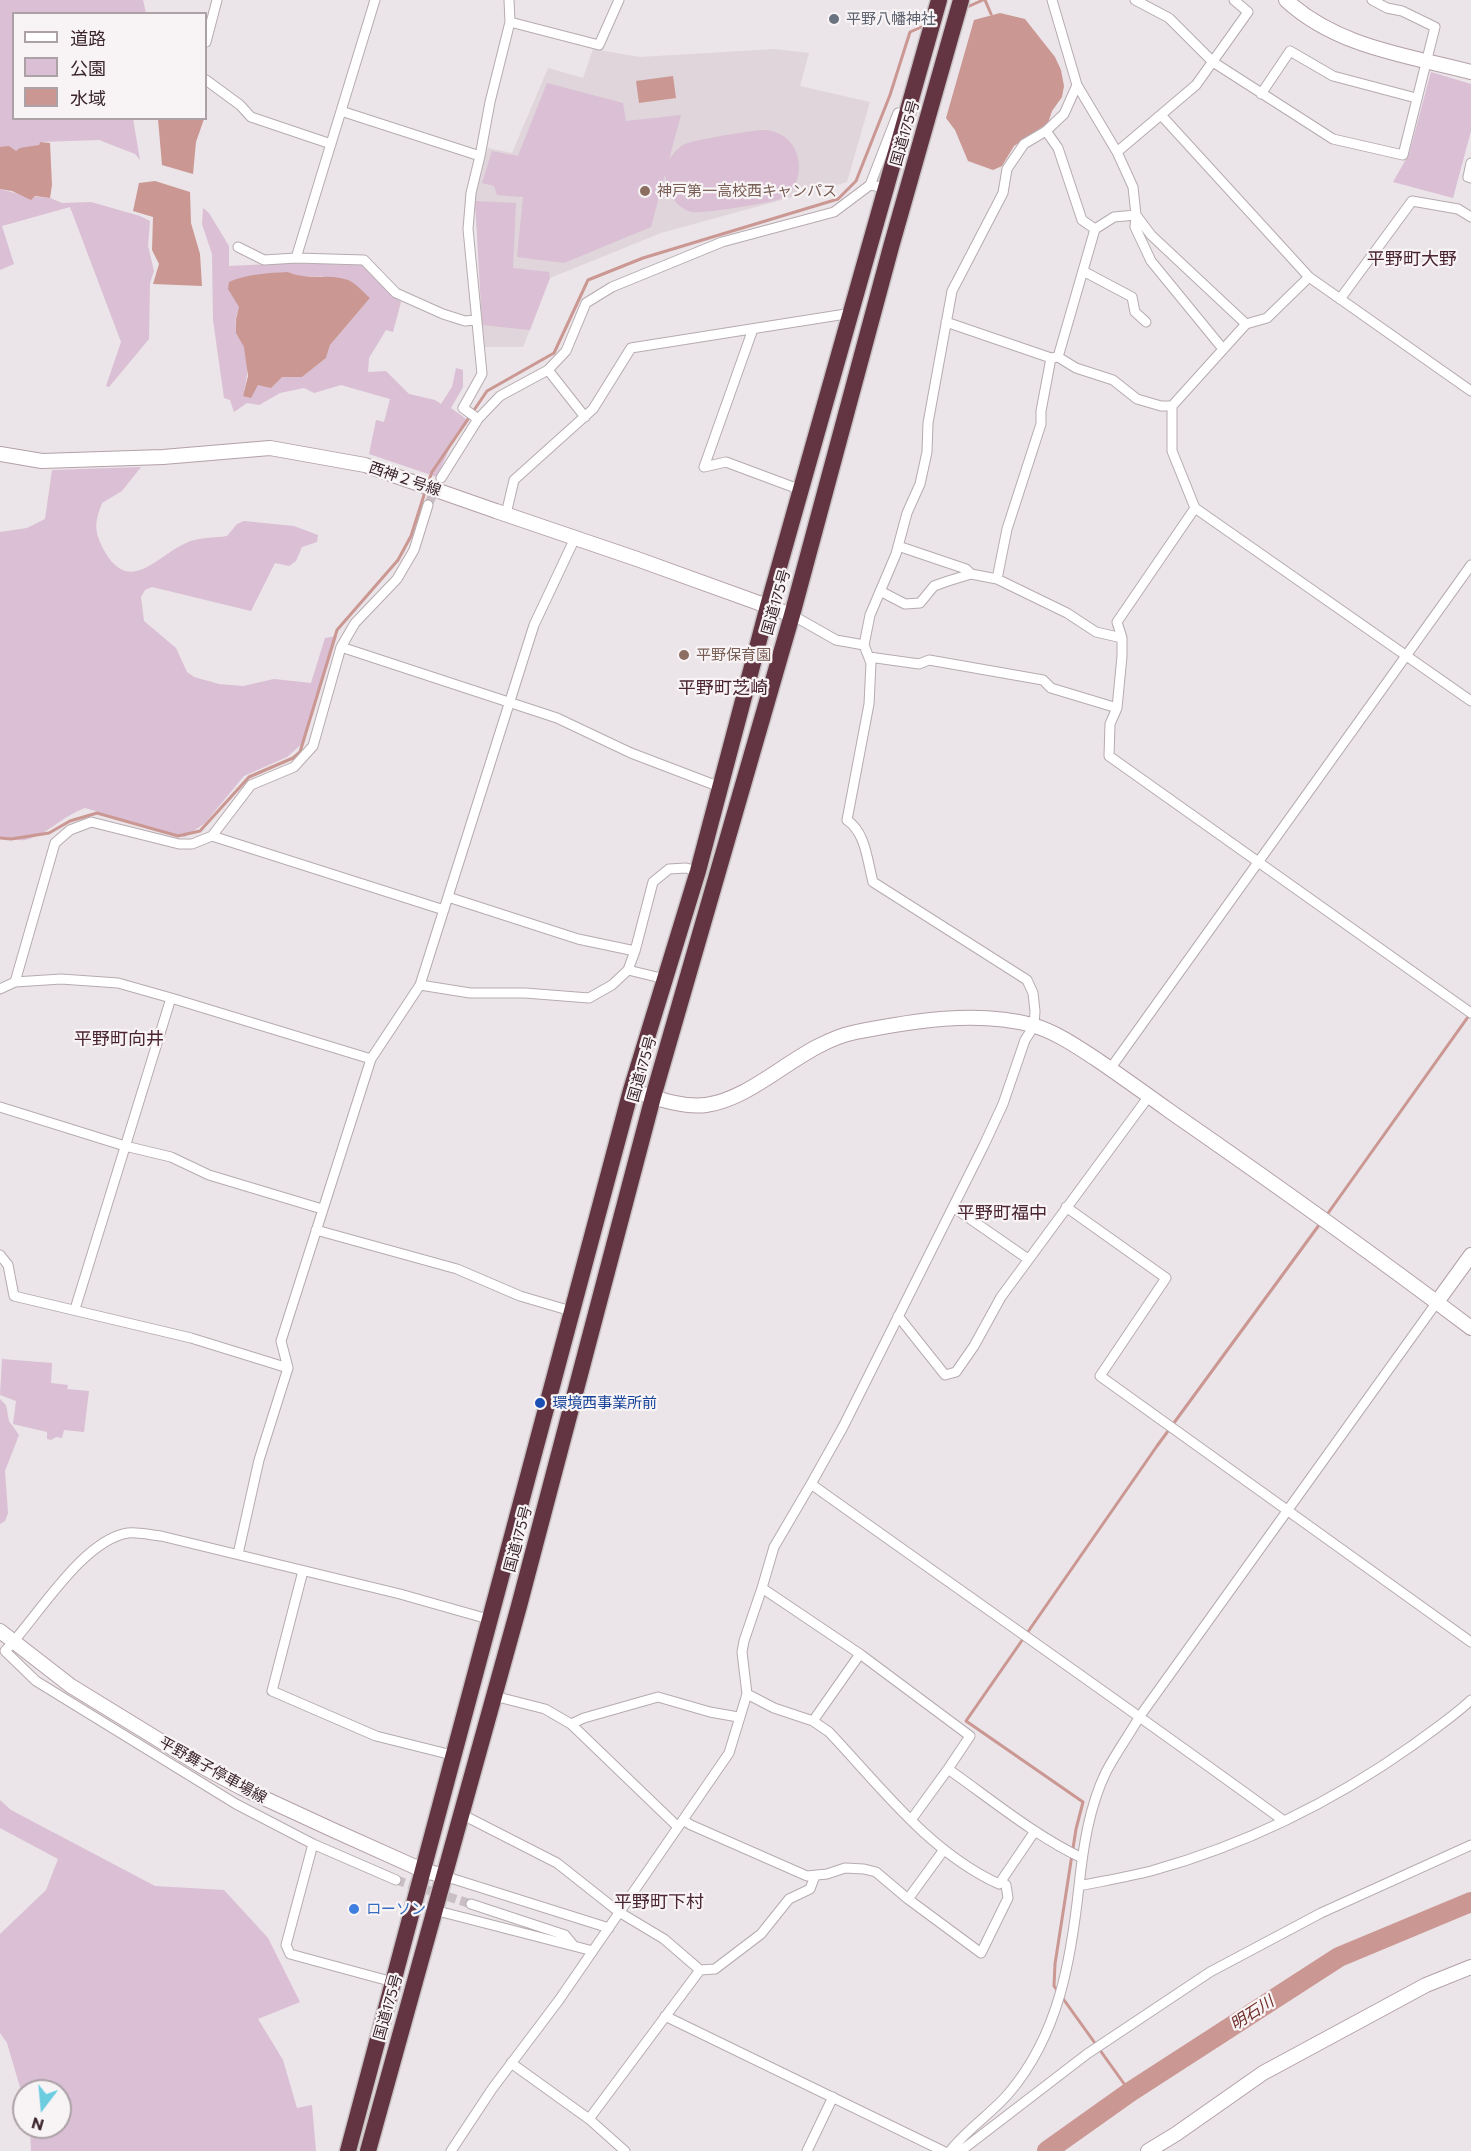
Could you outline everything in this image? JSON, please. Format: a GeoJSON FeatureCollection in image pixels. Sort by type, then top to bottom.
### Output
{"type":"FeatureCollection","features":[{"type":"Feature","properties":{"kind":"highway","name":"国道175号"},"geometry":{"type":"LineString","coordinates":[[368,2151],[494,1696],[653,1096],[792,615],[888,258],[961,1]]}},
{"type":"Feature","properties":{"kind":"highway","name":"国道175号"},"geometry":{"type":"LineString","coordinates":[[348,2151],[488,1619],[631,1090],[698,871],[768,606],[852,313],[879,187],[907,115],[938,5]]}},
{"type":"Feature","properties":{"kind":"street"},"geometry":{"type":"LineString","coordinates":[[207,38],[217,0]]}},
{"type":"Feature","properties":{"kind":"street"},"geometry":{"type":"LineString","coordinates":[[296,258],[375,0]]}},
{"type":"Feature","properties":{"kind":"street"},"geometry":{"type":"LineString","coordinates":[[478,419],[463,408],[482,374],[468,229],[471,193],[510,22],[509,0]]}},
{"type":"Feature","properties":{"kind":"street"},"geometry":{"type":"LineString","coordinates":[[510,22],[599,45],[619,0]]}},
{"type":"Feature","properties":{"kind":"street"},"geometry":{"type":"LineString","coordinates":[[1052,0],[1077,85],[1117,152],[1133,187],[1135,227],[1151,261],[1223,349]]}},
{"type":"Feature","properties":{"kind":"street"},"geometry":{"type":"LineString","coordinates":[[1135,0],[1169,18],[1213,62],[1333,139],[1402,155],[1435,27],[1372,0]]}},
{"type":"Feature","properties":{"kind":"street"},"geometry":{"type":"LineString","coordinates":[[1117,152],[1196,84],[1213,62],[1248,12],[1234,0]]}},
{"type":"Feature","properties":{"kind":"street"},"geometry":{"type":"LineString","coordinates":[[1286,0],[1299,11],[1338,35],[1371,48],[1471,72]]}},
{"type":"Feature","properties":{"kind":"street"},"geometry":{"type":"LineString","coordinates":[[1401,0],[1402,11]]}},
{"type":"Feature","properties":{"kind":"street"},"geometry":{"type":"LineString","coordinates":[[1261,94],[1290,51],[1333,76],[1416,99]]}},
{"type":"Feature","properties":{"kind":"street"},"geometry":{"type":"LineString","coordinates":[[207,81],[240,105],[251,117],[331,144]]}},
{"type":"Feature","properties":{"kind":"street"},"geometry":{"type":"LineString","coordinates":[[451,2151],[511,2062],[559,2000],[729,1753],[738,1717],[747,1695],[742,1653],[774,1547],[843,1427],[953,1207],[1004,1104],[1025,1040],[1034,1026],[1034,993],[1026,980],[873,882],[862,837],[857,826],[847,820],[869,704],[871,663],[864,645],[870,615],[898,546],[907,513],[920,484],[928,423],[952,291],[1003,193],[1007,169],[1024,144],[1046,131],[1064,114],[1077,85]]}},
{"type":"Feature","properties":{"kind":"street"},"geometry":{"type":"LineString","coordinates":[[341,111],[480,156]]}},
{"type":"Feature","properties":{"kind":"street"},"geometry":{"type":"LineString","coordinates":[[1161,115],[1309,277],[1471,391]]}},
{"type":"Feature","properties":{"kind":"street"},"geometry":{"type":"LineString","coordinates":[[1046,131],[1058,148],[1082,220],[1095,229]]}},
{"type":"Feature","properties":{"kind":"street"},"geometry":{"type":"LineString","coordinates":[[1471,163],[1468,177],[1471,178]]}},
{"type":"Feature","properties":{"kind":"street"},"geometry":{"type":"LineString","coordinates":[[441,478],[478,419],[500,396],[548,370],[566,351],[586,303],[612,287],[722,242],[834,212],[879,187]]}},
{"type":"Feature","properties":{"kind":"street"},"geometry":{"type":"LineString","coordinates":[[1340,299],[1412,201],[1458,209],[1471,217]]}},
{"type":"Feature","properties":{"kind":"street"},"geometry":{"type":"LineString","coordinates":[[997,579],[1007,529],[1041,424],[1041,411],[1054,357],[1095,229],[1114,217],[1136,215]]}},
{"type":"Feature","properties":{"kind":"street"},"geometry":{"type":"LineString","coordinates":[[1136,215],[1151,235],[1246,324]]}},
{"type":"Feature","properties":{"kind":"street"},"geometry":{"type":"LineString","coordinates":[[238,247],[264,260],[296,258],[364,260],[396,293],[443,314],[465,321],[475,320]]}},
{"type":"Feature","properties":{"kind":"street"},"geometry":{"type":"LineString","coordinates":[[1083,271],[1132,297],[1135,312],[1146,322]]}},
{"type":"Feature","properties":{"kind":"street"},"geometry":{"type":"LineString","coordinates":[[1309,277],[1267,318],[1246,324],[1172,406],[1172,451],[1195,508],[1471,700]]}},
{"type":"Feature","properties":{"kind":"street"},"geometry":{"type":"LineString","coordinates":[[501,513],[514,480],[593,409],[631,348],[852,313]]}},
{"type":"Feature","properties":{"kind":"street"},"geometry":{"type":"LineString","coordinates":[[946,322],[1054,357],[1076,368],[1113,380],[1137,399],[1161,406],[1172,406]]}},
{"type":"Feature","properties":{"kind":"street"},"geometry":{"type":"LineString","coordinates":[[753,329],[704,467],[726,462],[801,490]]}},
{"type":"Feature","properties":{"kind":"street"},"geometry":{"type":"LineString","coordinates":[[548,370],[585,417]]}},
{"type":"Feature","properties":{"kind":"street","name":"西神２号線"},"geometry":{"type":"LineString","coordinates":[[0,454],[42,461],[163,457],[270,448],[365,465],[792,615]]}},
{"type":"Feature","properties":{"kind":"street"},"geometry":{"type":"LineString","coordinates":[[15,982],[55,843],[70,830],[91,822],[179,844],[192,844],[212,836],[251,785],[294,767],[313,746],[341,647],[355,623],[397,579],[414,550],[428,505]]}},
{"type":"Feature","properties":{"kind":"street"},"geometry":{"type":"LineString","coordinates":[[1195,508],[1117,622],[1122,638],[1122,656],[1117,708],[1110,724],[1109,756],[1471,1014]]}},
{"type":"Feature","properties":{"kind":"street"},"geometry":{"type":"LineString","coordinates":[[238,1554],[259,1460],[288,1368],[281,1341],[371,1059],[420,985],[534,625],[575,538]]}},
{"type":"Feature","properties":{"kind":"street"},"geometry":{"type":"LineString","coordinates":[[898,546],[966,569],[971,574]]}},
{"type":"Feature","properties":{"kind":"street"},"geometry":{"type":"LineString","coordinates":[[1110,1069],[1471,565]]}},
{"type":"Feature","properties":{"kind":"street"},"geometry":{"type":"LineString","coordinates":[[880,591],[905,604],[920,603],[934,586],[971,574],[997,579],[1067,613],[1096,632],[1122,638]]}},
{"type":"Feature","properties":{"kind":"street"},"geometry":{"type":"LineString","coordinates":[[792,615],[836,640],[864,645]]}},
{"type":"Feature","properties":{"kind":"street"},"geometry":{"type":"LineString","coordinates":[[341,647],[511,701],[557,718],[631,753],[720,787]]}},
{"type":"Feature","properties":{"kind":"street"},"geometry":{"type":"LineString","coordinates":[[869,657],[919,664],[929,660],[1043,680],[1052,688],[1117,708]]}},
{"type":"Feature","properties":{"kind":"street"},"geometry":{"type":"LineString","coordinates":[[212,836],[444,910]]}},
{"type":"Feature","properties":{"kind":"street"},"geometry":{"type":"LineString","coordinates":[[420,985],[470,993],[525,993],[589,998],[612,985],[628,970],[653,882],[669,868],[698,871]]}},
{"type":"Feature","properties":{"kind":"street"},"geometry":{"type":"LineString","coordinates":[[448,897],[578,939],[635,951]]}},
{"type":"Feature","properties":{"kind":"street"},"geometry":{"type":"LineString","coordinates":[[628,970],[665,979]]}},
{"type":"Feature","properties":{"kind":"street"},"geometry":{"type":"LineString","coordinates":[[0,990],[15,982],[61,979],[118,983],[371,1059]]}},
{"type":"Feature","properties":{"kind":"street"},"geometry":{"type":"LineString","coordinates":[[75,1310],[171,998]]}},
{"type":"Feature","properties":{"kind":"street"},"geometry":{"type":"LineString","coordinates":[[631,1090],[678,1104],[706,1105],[738,1095],[826,1042],[854,1032],[957,1017],[998,1018],[1034,1026],[1064,1038],[1110,1069],[1316,1213],[1471,1328]]}},
{"type":"Feature","properties":{"kind":"street"},"geometry":{"type":"LineString","coordinates":[[898,1316],[945,1375],[956,1372],[974,1346],[1001,1297],[1149,1096]]}},
{"type":"Feature","properties":{"kind":"street"},"geometry":{"type":"LineString","coordinates":[[0,1107],[125,1146],[171,1157],[209,1175],[322,1209]]}},
{"type":"Feature","properties":{"kind":"street"},"geometry":{"type":"LineString","coordinates":[[953,1207],[1028,1259]]}},
{"type":"Feature","properties":{"kind":"street"},"geometry":{"type":"LineString","coordinates":[[1066,1207],[1166,1278],[1100,1376],[1471,1642]]}},
{"type":"Feature","properties":{"kind":"street"},"geometry":{"type":"LineString","coordinates":[[316,1230],[457,1269],[520,1296],[572,1311]]}},
{"type":"Feature","properties":{"kind":"street"},"geometry":{"type":"LineString","coordinates":[[0,1255],[8,1265],[14,1296],[191,1338],[288,1368]]}},
{"type":"Feature","properties":{"kind":"street"},"geometry":{"type":"LineString","coordinates":[[950,2151],[1010,2092],[1029,2065],[1048,2031],[1067,1972],[1074,1939],[1082,1858],[1094,1802],[1106,1772],[1140,1716],[1471,1255]]}},
{"type":"Feature","properties":{"kind":"street"},"geometry":{"type":"LineString","coordinates":[[812,1484],[1284,1821]]}},
{"type":"Feature","properties":{"kind":"street"},"geometry":{"type":"LineString","coordinates":[[396,1880],[312,1844],[236,1804],[36,1681],[5,1650],[79,1562],[104,1542],[128,1533],[160,1536],[238,1554],[400,1594],[488,1619]]}},
{"type":"Feature","properties":{"kind":"street"},"geometry":{"type":"LineString","coordinates":[[303,1571],[272,1691],[376,1736],[452,1755]]}},
{"type":"Feature","properties":{"kind":"street"},"geometry":{"type":"LineString","coordinates":[[762,1588],[860,1654],[970,1736],[911,1820]]}},
{"type":"Feature","properties":{"kind":"street","name":"平野舞子停車場線"},"geometry":{"type":"LineString","coordinates":[[0,1631],[71,1686],[202,1767],[242,1788],[422,1870],[444,1876]]}},
{"type":"Feature","properties":{"kind":"street"},"geometry":{"type":"LineString","coordinates":[[813,1721],[860,1654]]}},
{"type":"Feature","properties":{"kind":"street"},"geometry":{"type":"LineString","coordinates":[[747,1695],[774,1708],[813,1721],[829,1732],[943,1851],[979,1875],[999,1884],[1035,1831]]}},
{"type":"Feature","properties":{"kind":"street"},"geometry":{"type":"LineString","coordinates":[[494,1696],[545,1709],[571,1724],[681,1824],[691,1825],[807,1876],[827,1874],[845,1868],[876,1872],[908,1899],[981,1953],[1008,1898],[1006,1885],[1001,1881]]}},
{"type":"Feature","properties":{"kind":"street"},"geometry":{"type":"LineString","coordinates":[[571,1724],[584,1718],[658,1697],[710,1712],[738,1717]]}},
{"type":"Feature","properties":{"kind":"street"},"geometry":{"type":"LineString","coordinates":[[1079,1886],[1150,1871],[1211,1851],[1284,1821],[1346,1788],[1395,1758],[1455,1715],[1471,1700]]}},
{"type":"Feature","properties":{"kind":"street"},"geometry":{"type":"LineString","coordinates":[[948,1769],[1035,1831],[1082,1858]]}},
{"type":"Feature","properties":{"kind":"street"},"geometry":{"type":"LineString","coordinates":[[236,1804],[242,1788]]}},
{"type":"Feature","properties":{"kind":"street"},"geometry":{"type":"LineString","coordinates":[[461,1815],[557,1863],[619,1912],[664,1939],[700,1970],[715,1969],[761,1934],[789,1899],[810,1889],[814,1876]]}},
{"type":"Feature","properties":{"kind":"street"},"geometry":{"type":"LineString","coordinates":[[312,1844],[286,1944],[290,1953],[393,1982]]}},
{"type":"Feature","properties":{"kind":"street"},"geometry":{"type":"LineString","coordinates":[[957,2151],[962,2150],[1087,2054],[1210,1972],[1321,1913],[1471,1845]]}},
{"type":"Feature","properties":{"kind":"street"},"geometry":{"type":"LineString","coordinates":[[908,1899],[943,1851]]}},
{"type":"Feature","properties":{"kind":"street"},"geometry":{"type":"LineString","coordinates":[[444,1876],[609,1928]]}},
{"type":"Feature","properties":{"kind":"street"},"geometry":{"type":"LineString","coordinates":[[471,1904],[565,1935],[574,1946]]}},
{"type":"Feature","properties":{"kind":"street"},"geometry":{"type":"LineString","coordinates":[[434,1910],[593,1951]]}},
{"type":"Feature","properties":{"kind":"street"},"geometry":{"type":"LineString","coordinates":[[1148,2151],[1263,2073],[1426,1985],[1471,1967]]}},
{"type":"Feature","properties":{"kind":"street"},"geometry":{"type":"LineString","coordinates":[[589,2119],[700,1970]]}},
{"type":"Feature","properties":{"kind":"street"},"geometry":{"type":"LineString","coordinates":[[665,2016],[942,2151]]}},
{"type":"Feature","properties":{"kind":"street"},"geometry":{"type":"LineString","coordinates":[[511,2062],[589,2119],[625,2151]]}},
{"type":"Feature","properties":{"kind":"street"},"geometry":{"type":"LineString","coordinates":[[807,2151],[833,2097]]}},
{"type":"Feature","properties":{"kind":"shaded area","name":"神戸第一高校西キャンパス"},"geometry":{"type":"Polygon","coordinates":[[[593,49],[640,57],[774,49],[809,53],[800,86],[870,102],[847,182],[661,233],[550,278],[523,347],[484,347],[475,201],[488,148],[512,153],[548,68],[583,78],[593,49]]]}},
{"type":"Feature","properties":{"kind":"green space"},"geometry":{"type":"Polygon","coordinates":[[[0,0],[143,0],[146,12],[12,12],[12,120],[133,120],[140,160],[135,154],[99,140],[40,142],[39,145],[16,151],[0,147],[0,0]]]}},
{"type":"Feature","properties":{"kind":"green space"},"geometry":{"type":"Polygon","coordinates":[[[1431,72],[1471,84],[1471,131],[1453,198],[1393,182],[1409,154],[1431,72]]]}},
{"type":"Feature","properties":{"kind":"green space"},"geometry":{"type":"Polygon","coordinates":[[[547,83],[623,103],[626,121],[681,115],[669,159],[680,147],[691,142],[751,131],[776,132],[788,140],[794,148],[799,164],[797,180],[789,193],[776,200],[722,210],[692,212],[680,206],[672,198],[665,174],[651,227],[564,263],[517,257],[523,197],[497,195],[494,186],[482,183],[492,151],[518,156],[547,83]]]}},
{"type":"Feature","properties":{"kind":"green space"},"geometry":{"type":"Polygon","coordinates":[[[0,189],[26,196],[50,198],[62,203],[91,202],[150,221],[148,246],[154,271],[150,283],[149,339],[109,387],[106,386],[121,342],[70,207],[2,226],[14,264],[0,270],[0,189]]]}},
{"type":"Feature","properties":{"kind":"green space"},"geometry":{"type":"Polygon","coordinates":[[[475,201],[516,203],[513,268],[549,272],[550,278],[530,330],[482,325],[475,201]]]}},
{"type":"Feature","properties":{"kind":"green space"},"geometry":{"type":"Polygon","coordinates":[[[203,208],[209,213],[229,246],[229,266],[289,263],[362,265],[401,302],[393,332],[386,330],[369,358],[368,372],[386,371],[409,394],[435,400],[441,404],[452,387],[456,368],[463,370],[463,387],[451,408],[469,421],[451,445],[437,477],[369,454],[376,420],[384,422],[390,399],[341,385],[314,393],[304,388],[280,393],[259,405],[247,403],[234,412],[230,400],[224,398],[213,320],[212,254],[202,224],[203,208]],[[288,272],[239,309],[236,325],[247,361],[243,396],[258,385],[282,377],[302,377],[326,358],[330,345],[370,298],[322,276],[300,277],[288,272]]]}},
{"type":"Feature","properties":{"kind":"green space"},"geometry":{"type":"Polygon","coordinates":[[[141,467],[122,491],[102,503],[97,522],[97,533],[105,552],[114,564],[124,571],[144,568],[191,541],[227,536],[237,524],[244,521],[294,526],[318,535],[317,542],[302,547],[296,561],[289,566],[275,563],[251,611],[152,587],[145,590],[141,597],[144,621],[176,648],[187,672],[194,677],[219,684],[243,686],[274,679],[311,683],[325,638],[337,636],[304,742],[287,757],[244,776],[205,823],[185,837],[85,808],[32,838],[21,840],[0,837],[0,532],[27,528],[45,519],[52,470],[141,467]]]}},
{"type":"Feature","properties":{"kind":"green space"},"geometry":{"type":"Polygon","coordinates":[[[2,1359],[52,1363],[51,1383],[68,1385],[67,1389],[89,1391],[84,1432],[64,1430],[62,1438],[56,1437],[51,1440],[47,1439],[47,1432],[13,1424],[16,1401],[0,1395],[2,1359]]]}},
{"type":"Feature","properties":{"kind":"green space"},"geometry":{"type":"Polygon","coordinates":[[[0,1399],[6,1405],[9,1421],[19,1435],[5,1471],[8,1513],[5,1521],[0,1524],[0,1399]]]}},
{"type":"Feature","properties":{"kind":"green space"},"geometry":{"type":"Polygon","coordinates":[[[0,1800],[11,1810],[155,1886],[224,1890],[268,1938],[300,2002],[258,2019],[283,2060],[297,2108],[312,2105],[316,2151],[31,2151],[30,2139],[72,2139],[72,2079],[18,2079],[7,2043],[0,2033],[0,1934],[46,1890],[58,1859],[0,1828],[0,1800]]]}},
{"type":"Feature","properties":{"kind":"water"},"geometry":{"type":"Polygon","coordinates":[[[1000,13],[1025,19],[1055,57],[1061,70],[1064,86],[1062,97],[1052,111],[1048,123],[1014,146],[1002,166],[993,170],[968,161],[955,130],[946,118],[974,20],[1000,13]]]}},
{"type":"Feature","properties":{"kind":"water"},"geometry":{"type":"Polygon","coordinates":[[[673,76],[676,98],[639,103],[636,81],[673,76]]]}},
{"type":"Feature","properties":{"kind":"water"},"geometry":{"type":"Polygon","coordinates":[[[158,120],[204,120],[196,142],[193,174],[162,165],[158,120]]]}},
{"type":"Feature","properties":{"kind":"water"},"geometry":{"type":"Polygon","coordinates":[[[40,142],[50,143],[52,185],[50,198],[35,196],[31,200],[12,191],[0,189],[0,147],[9,146],[16,151],[20,148],[39,145],[40,142]]]}},
{"type":"Feature","properties":{"kind":"water"},"geometry":{"type":"Polygon","coordinates":[[[155,181],[190,192],[191,223],[200,254],[202,286],[153,284],[159,264],[152,250],[153,217],[133,211],[139,183],[155,181]]]}},
{"type":"Feature","properties":{"kind":"water"},"geometry":{"type":"Polygon","coordinates":[[[288,272],[303,276],[348,280],[370,298],[330,345],[326,358],[302,377],[282,377],[271,388],[258,385],[251,398],[243,396],[248,376],[244,347],[236,333],[239,307],[228,289],[229,282],[265,273],[288,272]]]}},
{"type":"Feature","properties":{"kind":"waterway"},"geometry":{"type":"LineString","coordinates":[[965,8],[983,0]]}},
{"type":"Feature","properties":{"kind":"waterway"},"geometry":{"type":"LineString","coordinates":[[985,0],[991,14]]}},
{"type":"Feature","properties":{"kind":"waterway"},"geometry":{"type":"LineString","coordinates":[[428,483],[432,472],[487,391],[554,353],[588,280],[643,258],[838,199],[856,181],[890,95],[910,32],[926,25]]}},
{"type":"Feature","properties":{"kind":"waterway"},"geometry":{"type":"LineString","coordinates":[[0,838],[11,839],[49,833],[70,821],[97,813],[178,836],[200,831],[249,777],[293,758],[300,752],[337,630],[398,560],[411,536],[425,492]]}},
{"type":"Feature","properties":{"kind":"waterway"},"geometry":{"type":"LineString","coordinates":[[1326,1216],[1470,1014]]}},
{"type":"Feature","properties":{"kind":"waterway"},"geometry":{"type":"LineString","coordinates":[[1130,2092],[1054,1986],[1055,1964],[1076,1829],[1083,1802],[966,1721],[1157,1446],[1322,1221]]}},
{"type":"Feature","properties":{"kind":"waterway","name":"明石川"},"geometry":{"type":"LineString","coordinates":[[1047,2151],[1130,2092],[1339,1957],[1471,1902]]}},
{"type":"Feature","properties":{"kind":"tunnel"},"geometry":{"type":"LineString","coordinates":[[428,505],[441,478]]}},
{"type":"Feature","properties":{"kind":"tunnel"},"geometry":{"type":"LineString","coordinates":[[396,1880],[471,1904]]}},
{"type":"Feature","properties":{"kind":"place","name":"平野八幡神社"},"geometry":{"type":"Point","coordinates":[834,19]}},
{"type":"Feature","properties":{"kind":"place","name":"神戸第一高校西キャンパス"},"geometry":{"type":"Point","coordinates":[645,191]}},
{"type":"Feature","properties":{"kind":"place","name":"平野保育園"},"geometry":{"type":"Point","coordinates":[684,655]}},
{"type":"Feature","properties":{"kind":"place","name":"環境西事業所前"},"geometry":{"type":"Point","coordinates":[540,1403]}},
{"type":"Feature","properties":{"kind":"place","name":"ローソン"},"geometry":{"type":"Point","coordinates":[354,1909]}},
{"type":"Feature","properties":{"kind":"district","name":"平野町大野"},"geometry":{"type":"Point","coordinates":[1412,259]}},
{"type":"Feature","properties":{"kind":"district","name":"平野町芝崎"},"geometry":{"type":"Point","coordinates":[723,688]}},
{"type":"Feature","properties":{"kind":"district","name":"平野町向井"},"geometry":{"type":"Point","coordinates":[119,1039]}},
{"type":"Feature","properties":{"kind":"district","name":"平野町福中"},"geometry":{"type":"Point","coordinates":[1002,1213]}},
{"type":"Feature","properties":{"kind":"district","name":"平野町下村"},"geometry":{"type":"Point","coordinates":[659,1902]}}]}
